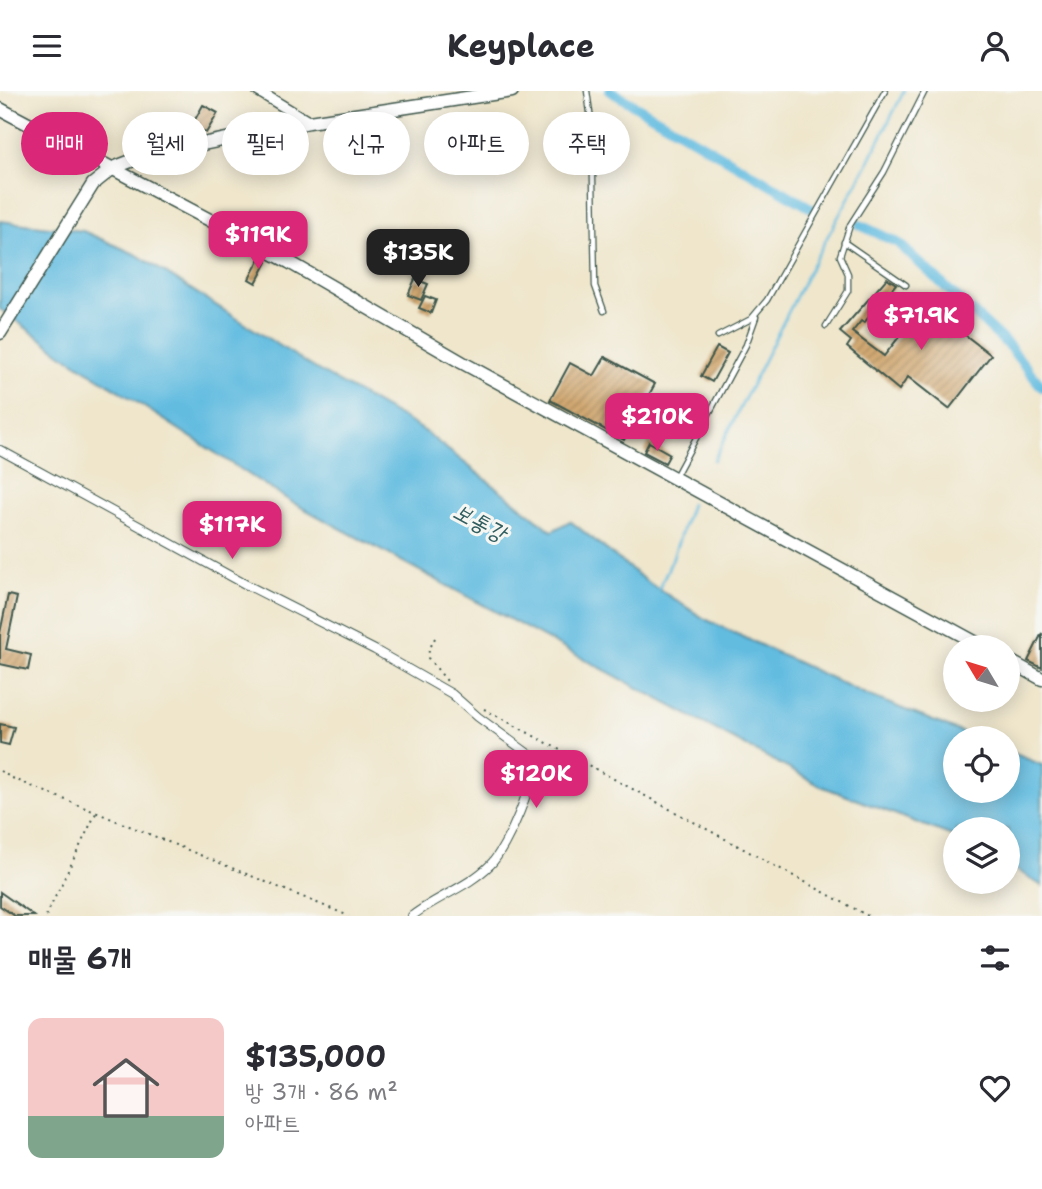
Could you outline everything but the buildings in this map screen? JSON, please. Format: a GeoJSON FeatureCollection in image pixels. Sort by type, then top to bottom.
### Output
{"type":"FeatureCollection","features":[{"type":"Feature","properties":{"kind":"main road"},"geometry":{"type":"LineString","coordinates":[[309,122],[512,91]]}},
{"type":"Feature","properties":{"kind":"main road"},"geometry":{"type":"LineString","coordinates":[[0,109],[289,262],[463,363],[962,635]]}},
{"type":"Feature","properties":{"kind":"main road"},"geometry":{"type":"LineString","coordinates":[[0,333],[93,184],[113,168],[144,156],[222,140]]}},
{"type":"Feature","properties":{"kind":"main road"},"geometry":{"type":"LineString","coordinates":[[1020,667],[1042,679]]}},
{"type":"Feature","properties":{"kind":"street"},"geometry":{"type":"LineString","coordinates":[[258,91],[293,112]]}},
{"type":"Feature","properties":{"kind":"street"},"geometry":{"type":"LineString","coordinates":[[0,450],[245,584],[375,650],[452,694],[530,755],[533,769],[528,793],[495,859],[479,874],[412,916]]}},
{"type":"Feature","properties":{"kind":"lane"},"geometry":{"type":"LineString","coordinates":[[587,91],[592,127],[595,286],[604,311]]}},
{"type":"Feature","properties":{"kind":"lane"},"geometry":{"type":"LineString","coordinates":[[674,478],[746,345],[757,313],[829,192],[884,91]]}},
{"type":"Feature","properties":{"kind":"lane"},"geometry":{"type":"LineString","coordinates":[[826,326],[848,291],[848,274],[840,256],[850,225],[906,133],[925,91]]}},
{"type":"Feature","properties":{"kind":"lane"},"geometry":{"type":"LineString","coordinates":[[844,242],[906,285]]}},
{"type":"Feature","properties":{"kind":"lane"},"geometry":{"type":"LineString","coordinates":[[718,336],[751,319],[757,313]]}},
{"type":"Feature","properties":{"kind":"path"},"geometry":{"type":"LineString","coordinates":[[435,638],[428,658],[450,684]]}},
{"type":"Feature","properties":{"kind":"path"},"geometry":{"type":"LineString","coordinates":[[478,706],[868,916]]}},
{"type":"Feature","properties":{"kind":"path"},"geometry":{"type":"LineString","coordinates":[[0,771],[349,916]]}},
{"type":"Feature","properties":{"kind":"path"},"geometry":{"type":"LineString","coordinates":[[46,916],[96,812]]}},
{"type":"Feature","properties":{"kind":"water","name":"보통강"},"geometry":{"type":"Polygon","coordinates":[[[0,221],[83,231],[137,255],[316,369],[420,428],[552,531],[570,521],[646,581],[705,619],[865,694],[946,726],[943,726],[943,803],[1020,803],[1020,756],[1042,765],[1042,886],[1020,872],[1020,817],[943,817],[943,832],[821,786],[293,503],[62,354],[0,309],[0,221]]]}},
{"type":"Feature","properties":{"kind":"waterway"},"geometry":{"type":"LineString","coordinates":[[610,91],[811,208]]}},
{"type":"Feature","properties":{"kind":"waterway"},"geometry":{"type":"LineString","coordinates":[[714,460],[812,265],[904,91]]}},
{"type":"Feature","properties":{"kind":"waterway"},"geometry":{"type":"LineString","coordinates":[[860,225],[898,243],[1008,345],[1042,387]]}},
{"type":"Feature","properties":{"kind":"waterway"},"geometry":{"type":"LineString","coordinates":[[658,591],[691,504]]}}]}
